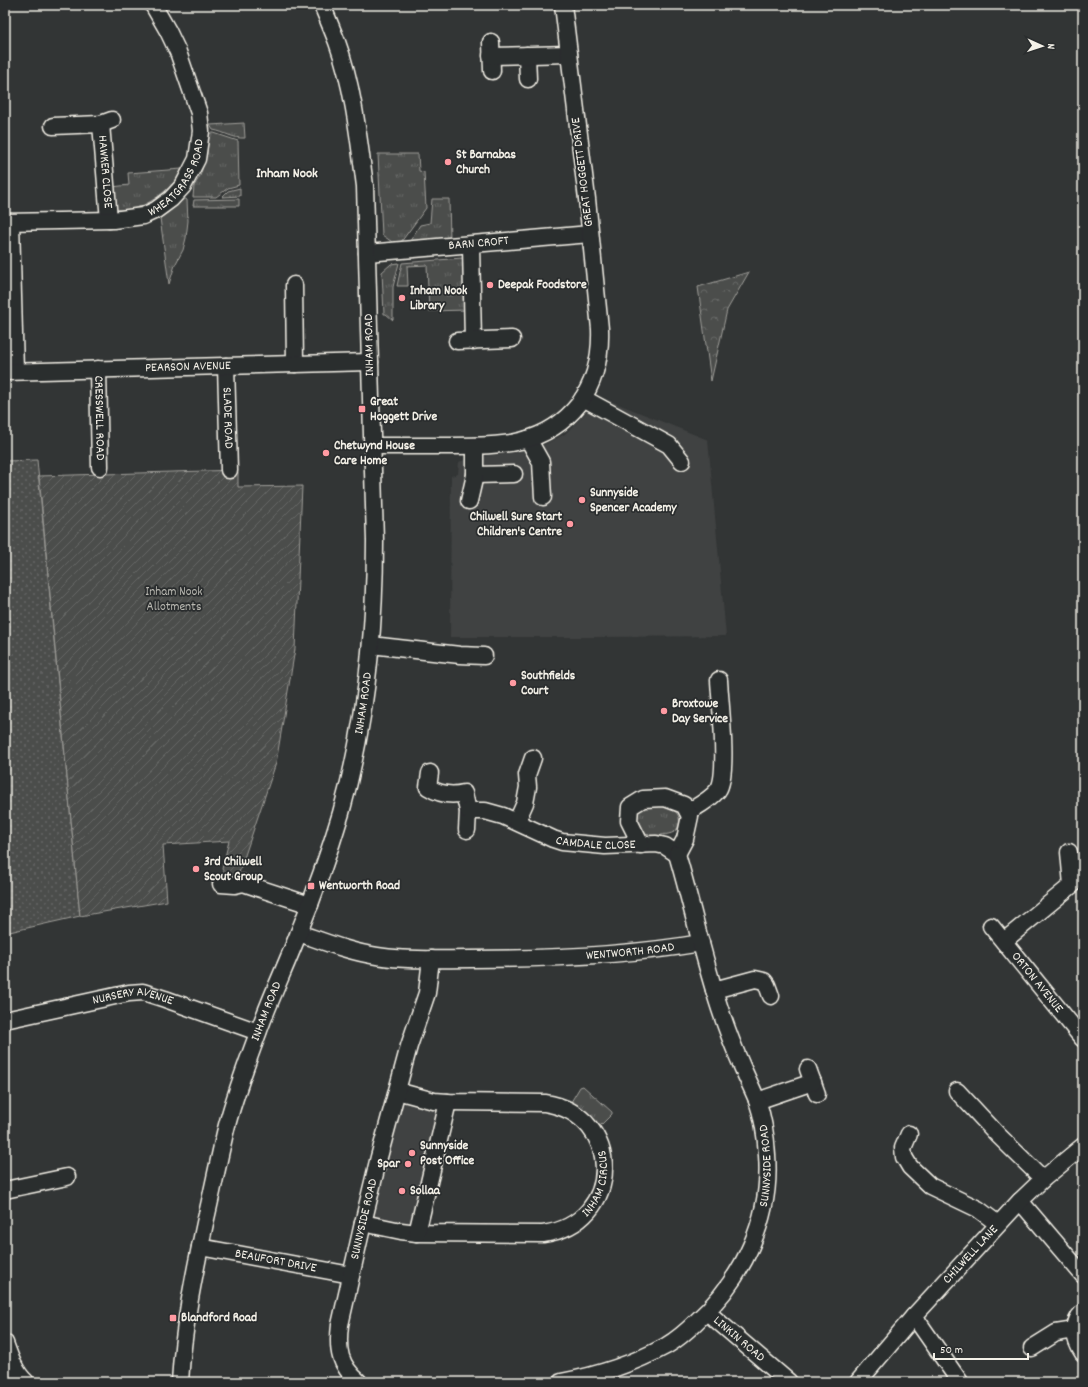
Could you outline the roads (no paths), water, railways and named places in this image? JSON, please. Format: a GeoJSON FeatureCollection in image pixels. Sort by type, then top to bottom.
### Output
{"type":"FeatureCollection","features":[{"type":"Feature","properties":{"kind":"street","name":"WHEATGRASS ROAD"},"geometry":{"type":"LineString","coordinates":[[8,222],[129,219],[143,216],[156,210],[171,199],[183,186],[197,159],[200,145],[201,124],[194,96],[178,52],[153,5]]}},
{"type":"Feature","properties":{"kind":"street","name":"INHAM ROAD"},"geometry":{"type":"LineString","coordinates":[[180,1382],[184,1328],[225,1131],[239,1085],[258,1032],[310,905],[337,824],[353,762],[362,719],[371,645],[375,573],[365,186],[360,143],[350,90],[337,42],[322,5]]}},
{"type":"Feature","properties":{"kind":"street","name":"GREAT HOGGETT DRIVE"},"geometry":{"type":"LineString","coordinates":[[372,446],[500,445],[528,439],[544,433],[564,420],[588,390],[596,368],[601,344],[590,234],[563,5]]}},
{"type":"Feature","properties":{"kind":"street"},"geometry":{"type":"LineString","coordinates":[[491,56],[569,54]]}},
{"type":"Feature","properties":{"kind":"street"},"geometry":{"type":"LineString","coordinates":[[527,55],[528,79]]}},
{"type":"Feature","properties":{"kind":"street","name":"HAWKER CLOSE"},"geometry":{"type":"LineString","coordinates":[[53,126],[106,122],[109,220]]}},
{"type":"Feature","properties":{"kind":"street"},"geometry":{"type":"LineString","coordinates":[[8,222],[10,372]]}},
{"type":"Feature","properties":{"kind":"street","name":"BARN CROFT"},"geometry":{"type":"LineString","coordinates":[[367,253],[590,234]]}},
{"type":"Feature","properties":{"kind":"street"},"geometry":{"type":"LineString","coordinates":[[471,245],[473,341]]}},
{"type":"Feature","properties":{"kind":"street"},"geometry":{"type":"LineString","coordinates":[[294,285],[295,364]]}},
{"type":"Feature","properties":{"kind":"street"},"geometry":{"type":"LineString","coordinates":[[457,341],[512,339]]}},
{"type":"Feature","properties":{"kind":"street","name":"PEARSON AVENUE"},"geometry":{"type":"LineString","coordinates":[[10,372],[370,362]]}},
{"type":"Feature","properties":{"kind":"street","name":"SLADE ROAD"},"geometry":{"type":"LineString","coordinates":[[226,366],[229,470]]}},
{"type":"Feature","properties":{"kind":"street","name":"CRESSWELL ROAD"},"geometry":{"type":"LineString","coordinates":[[98,369],[100,467]]}},
{"type":"Feature","properties":{"kind":"street"},"geometry":{"type":"LineString","coordinates":[[583,398],[669,445],[682,461]]}},
{"type":"Feature","properties":{"kind":"street"},"geometry":{"type":"LineString","coordinates":[[528,439],[541,462],[543,497]]}},
{"type":"Feature","properties":{"kind":"street"},"geometry":{"type":"LineString","coordinates":[[469,501],[475,475],[475,446]]}},
{"type":"Feature","properties":{"kind":"street"},"geometry":{"type":"LineString","coordinates":[[475,475],[514,474]]}},
{"type":"Feature","properties":{"kind":"street"},"geometry":{"type":"LineString","coordinates":[[371,645],[460,656],[484,656]]}},
{"type":"Feature","properties":{"kind":"street"},"geometry":{"type":"LineString","coordinates":[[688,812],[710,799],[720,786],[724,764],[719,680]]}},
{"type":"Feature","properties":{"kind":"street"},"geometry":{"type":"LineString","coordinates":[[517,822],[524,803],[528,787],[527,775],[533,758]]}},
{"type":"Feature","properties":{"kind":"street"},"geometry":{"type":"LineString","coordinates":[[430,773],[428,787],[444,793],[457,795],[464,793],[468,811],[467,830]]}},
{"type":"Feature","properties":{"kind":"street"},"geometry":{"type":"LineString","coordinates":[[641,845],[629,821],[630,807],[644,799],[665,798],[684,805],[690,816],[685,839],[677,854]]}},
{"type":"Feature","properties":{"kind":"street","name":"CAMDALE CLOSE"},"geometry":{"type":"LineString","coordinates":[[468,811],[485,812],[503,816],[562,842],[605,846],[656,844],[665,846],[677,854]]}},
{"type":"Feature","properties":{"kind":"street"},"geometry":{"type":"LineString","coordinates":[[1004,941],[1078,887],[1069,852]]}},
{"type":"Feature","properties":{"kind":"street","name":"SUNNYSIDE ROAD"},"geometry":{"type":"LineString","coordinates":[[562,1382],[607,1372],[640,1359],[667,1345],[686,1332],[724,1293],[738,1273],[746,1257],[760,1220],[768,1170],[762,1119],[757,1101],[733,1045],[714,990],[677,854]]}},
{"type":"Feature","properties":{"kind":"street"},"geometry":{"type":"LineString","coordinates":[[221,884],[243,883],[310,905]]}},
{"type":"Feature","properties":{"kind":"street","name":"ORTON AVENUE"},"geometry":{"type":"LineString","coordinates":[[991,926],[1083,1039]]}},
{"type":"Feature","properties":{"kind":"street","name":"WENTWORTH ROAD"},"geometry":{"type":"LineString","coordinates":[[299,933],[345,949],[377,956],[403,959],[494,959],[596,956],[634,953],[701,943]]}},
{"type":"Feature","properties":{"kind":"street","name":"SUNNYSIDE ROAD"},"geometry":{"type":"LineString","coordinates":[[349,1379],[339,1352],[338,1339],[363,1223],[397,1091],[427,993],[430,979],[431,959]]}},
{"type":"Feature","properties":{"kind":"street"},"geometry":{"type":"LineString","coordinates":[[714,990],[755,979],[764,982],[767,985],[771,996]]}},
{"type":"Feature","properties":{"kind":"street","name":"NURSERY AVENUE"},"geometry":{"type":"LineString","coordinates":[[5,1020],[129,993],[143,992],[258,1032]]}},
{"type":"Feature","properties":{"kind":"street"},"geometry":{"type":"LineString","coordinates":[[757,1101],[813,1081]]}},
{"type":"Feature","properties":{"kind":"street","name":"INHAM CIRCUS"},"geometry":{"type":"LineString","coordinates":[[363,1223],[401,1232],[417,1233],[543,1234],[553,1232],[576,1222],[583,1217],[594,1203],[602,1185],[604,1162],[599,1145],[594,1134],[580,1117],[568,1110],[556,1105],[545,1103],[434,1101],[397,1091]]}},
{"type":"Feature","properties":{"kind":"street"},"geometry":{"type":"LineString","coordinates":[[957,1091],[998,1135],[1043,1179]]}},
{"type":"Feature","properties":{"kind":"street"},"geometry":{"type":"LineString","coordinates":[[417,1233],[448,1102]]}},
{"type":"Feature","properties":{"kind":"street"},"geometry":{"type":"LineString","coordinates":[[908,1134],[903,1148],[904,1157],[910,1167],[930,1186],[978,1209],[998,1224]]}},
{"type":"Feature","properties":{"kind":"street","name":"CHILWELL LANE"},"geometry":{"type":"LineString","coordinates":[[863,1377],[914,1316],[998,1224],[1043,1179],[1083,1146]]}},
{"type":"Feature","properties":{"kind":"street"},"geometry":{"type":"LineString","coordinates":[[5,1190],[67,1177]]}},
{"type":"Feature","properties":{"kind":"street"},"geometry":{"type":"LineString","coordinates":[[1020,1201],[1083,1275]]}},
{"type":"Feature","properties":{"kind":"street","name":"BEAUFORT DRIVE"},"geometry":{"type":"LineString","coordinates":[[200,1247],[351,1275]]}},
{"type":"Feature","properties":{"kind":"street","name":"LINKIN ROAD"},"geometry":{"type":"LineString","coordinates":[[707,1312],[789,1382]]}},
{"type":"Feature","properties":{"kind":"street"},"geometry":{"type":"LineString","coordinates":[[1083,1312],[1078,1317],[1075,1326],[1076,1344],[1083,1353]]}},
{"type":"Feature","properties":{"kind":"street"},"geometry":{"type":"LineString","coordinates":[[914,1316],[960,1382]]}},
{"type":"Feature","properties":{"kind":"street"},"geometry":{"type":"LineString","coordinates":[[1032,1348],[1056,1333],[1075,1330]]}},
{"type":"Feature","properties":{"kind":"street"},"geometry":{"type":"LineString","coordinates":[[5,1343],[11,1360],[20,1376],[26,1382]]}},
{"type":"Feature","properties":{"kind":"place","name":"St Barnabas Church"},"geometry":{"type":"Point","coordinates":[448,162]}},
{"type":"Feature","properties":{"kind":"place","name":"Deepak Foodstore"},"geometry":{"type":"Point","coordinates":[490,285]}},
{"type":"Feature","properties":{"kind":"place","name":"Inham Nook Library"},"geometry":{"type":"Point","coordinates":[402,298]}},
{"type":"Feature","properties":{"kind":"place","name":"Great Hoggett Drive"},"geometry":{"type":"Point","coordinates":[362,409]}},
{"type":"Feature","properties":{"kind":"place","name":"Chetwynd House Care Home"},"geometry":{"type":"Point","coordinates":[326,453]}},
{"type":"Feature","properties":{"kind":"place","name":"Sunnyside Spencer Academy"},"geometry":{"type":"Point","coordinates":[582,500]}},
{"type":"Feature","properties":{"kind":"place","name":"Chilwell Sure Start Children's Centre"},"geometry":{"type":"Point","coordinates":[570,524]}},
{"type":"Feature","properties":{"kind":"place","name":"Southfields Court"},"geometry":{"type":"Point","coordinates":[513,683]}},
{"type":"Feature","properties":{"kind":"place","name":"Broxtowe Day Service"},"geometry":{"type":"Point","coordinates":[664,711]}},
{"type":"Feature","properties":{"kind":"place","name":"3rd Chilwell Scout Group"},"geometry":{"type":"Point","coordinates":[196,869]}},
{"type":"Feature","properties":{"kind":"place","name":"Wentworth Road"},"geometry":{"type":"Point","coordinates":[311,886]}},
{"type":"Feature","properties":{"kind":"place","name":"Sunnyside Post Office"},"geometry":{"type":"Point","coordinates":[412,1153]}},
{"type":"Feature","properties":{"kind":"place","name":"Spar"},"geometry":{"type":"Point","coordinates":[408,1164]}},
{"type":"Feature","properties":{"kind":"place","name":"Sollaa"},"geometry":{"type":"Point","coordinates":[402,1191]}},
{"type":"Feature","properties":{"kind":"place","name":"Blandford Road"},"geometry":{"type":"Point","coordinates":[173,1318]}},
{"type":"Feature","properties":{"kind":"district","name":"Inham Nook"},"geometry":{"type":"Point","coordinates":[287,174]}},
{"type":"Feature","properties":{"kind":"park label","name":"Inham Nook Allotments"},"geometry":{"type":"Point","coordinates":[174,600]}}]}
